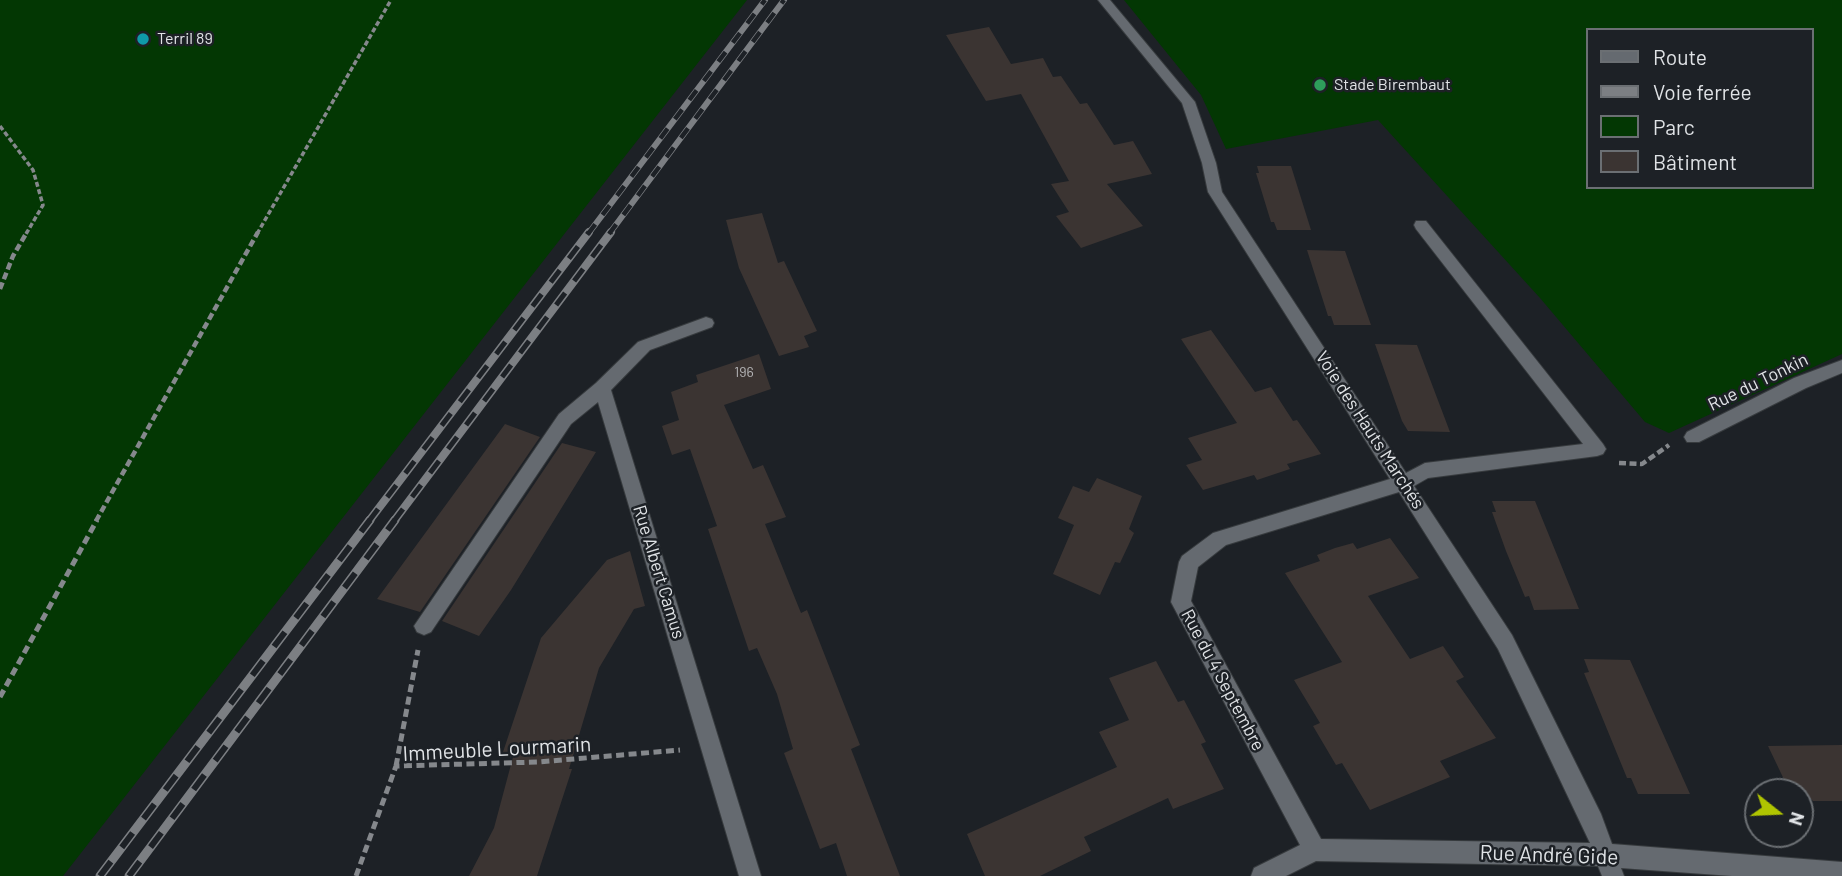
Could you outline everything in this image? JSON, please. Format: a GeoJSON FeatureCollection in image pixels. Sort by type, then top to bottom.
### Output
{"type":"FeatureCollection","features":[{"type":"Feature","properties":{"kind":"street","name":"Voie des Hauts Marchés"},"geometry":{"type":"LineString","coordinates":[[1104,0],[1188,102],[1216,192],[1505,642],[1593,822],[1609,866]]}},
{"type":"Feature","properties":{"kind":"street"},"geometry":{"type":"LineString","coordinates":[[1421,225],[1597,449]]}},
{"type":"Feature","properties":{"kind":"street"},"geometry":{"type":"LineString","coordinates":[[424,625],[565,419],[602,388],[644,346],[706,323]]}},
{"type":"Feature","properties":{"kind":"street","name":"Rue du Tonkin"},"geometry":{"type":"LineString","coordinates":[[1693,437],[1800,383],[1842,366]]}},
{"type":"Feature","properties":{"kind":"street","name":"Rue Albert Camus"},"geometry":{"type":"LineString","coordinates":[[602,388],[750,876]]}},
{"type":"Feature","properties":{"kind":"street","name":"Rue du 4 Septembre"},"geometry":{"type":"LineString","coordinates":[[1315,850],[1181,602],[1189,562],[1220,539],[1404,483],[1425,471],[1597,449]]}},
{"type":"Feature","properties":{"kind":"street","name":"Rue André Gide"},"geometry":{"type":"LineString","coordinates":[[1262,876],[1315,850],[1609,866],[1842,873]]}},
{"type":"Feature","properties":{"kind":"path"},"geometry":{"type":"LineString","coordinates":[[0,698],[183,362],[391,0]]}},
{"type":"Feature","properties":{"kind":"path"},"geometry":{"type":"LineString","coordinates":[[0,126],[33,170],[43,205],[13,256],[0,289]]}},
{"type":"Feature","properties":{"kind":"path"},"geometry":{"type":"LineString","coordinates":[[1597,449],[1609,460],[1634,467],[1653,461],[1666,446],[1693,437]]}},
{"type":"Feature","properties":{"kind":"path"},"geometry":{"type":"LineString","coordinates":[[396,766],[424,625]]}},
{"type":"Feature","properties":{"kind":"path","name":"Immeuble Lourmarin"},"geometry":{"type":"LineString","coordinates":[[356,876],[396,766],[493,766],[589,760],[712,746]]}},
{"type":"Feature","properties":{"kind":"green space"},"geometry":{"type":"Polygon","coordinates":[[[0,0],[747,0],[63,876],[0,876],[0,0]]]}},
{"type":"Feature","properties":{"kind":"green space"},"geometry":{"type":"Polygon","coordinates":[[[1124,0],[1842,0],[1842,354],[1669,433],[1645,422],[1540,298],[1378,120],[1226,149],[1201,95],[1124,0]]]}},
{"type":"Feature","properties":{"kind":"building"},"geometry":{"type":"Polygon","coordinates":[[[989,27],[1011,64],[1043,58],[1053,77],[1061,76],[1080,104],[1087,103],[1114,145],[1133,141],[1152,174],[1107,184],[1143,226],[1081,248],[1056,216],[1069,212],[1051,184],[1069,181],[1021,94],[986,101],[946,35],[989,27]]]}},
{"type":"Feature","properties":{"kind":"building"},"geometry":{"type":"Polygon","coordinates":[[[1257,166],[1291,166],[1311,230],[1277,230],[1274,222],[1271,222],[1256,173],[1259,173],[1257,166]]]}},
{"type":"Feature","properties":{"kind":"building"},"geometry":{"type":"Polygon","coordinates":[[[762,213],[778,263],[784,261],[817,331],[804,336],[809,347],[779,356],[739,268],[726,220],[762,213]]]}},
{"type":"Feature","properties":{"kind":"building"},"geometry":{"type":"Polygon","coordinates":[[[1307,250],[1345,251],[1371,325],[1334,325],[1331,316],[1328,316],[1307,250]]]}},
{"type":"Feature","properties":{"kind":"building"},"geometry":{"type":"Polygon","coordinates":[[[1211,330],[1255,392],[1271,387],[1293,421],[1297,420],[1321,454],[1287,464],[1290,469],[1257,480],[1254,475],[1203,490],[1186,465],[1202,460],[1188,438],[1237,423],[1181,339],[1211,330]]]}},
{"type":"Feature","properties":{"kind":"building"},"geometry":{"type":"Polygon","coordinates":[[[1375,344],[1417,345],[1450,432],[1408,431],[1375,344]]]}},
{"type":"Feature","properties":{"kind":"building"},"geometry":{"type":"Polygon","coordinates":[[[759,354],[771,389],[724,405],[753,469],[763,465],[786,517],[765,524],[801,613],[807,610],[860,745],[851,749],[900,876],[847,876],[836,843],[820,849],[784,753],[793,749],[777,694],[757,648],[749,651],[708,529],[717,526],[690,449],[672,455],[662,426],[679,420],[671,392],[698,382],[696,375],[759,354]]]}},
{"type":"Feature","properties":{"kind":"building"},"geometry":{"type":"Polygon","coordinates":[[[505,424],[540,437],[420,612],[377,599],[505,424]]]}},
{"type":"Feature","properties":{"kind":"building"},"geometry":{"type":"Polygon","coordinates":[[[562,443],[596,452],[511,590],[479,636],[442,621],[562,443]]]}},
{"type":"Feature","properties":{"kind":"building"},"geometry":{"type":"Polygon","coordinates":[[[1097,478],[1142,496],[1129,529],[1134,533],[1120,563],[1115,562],[1100,595],[1053,574],[1074,525],[1058,518],[1073,486],[1089,492],[1097,478]]]}},
{"type":"Feature","properties":{"kind":"building"},"geometry":{"type":"Polygon","coordinates":[[[1492,501],[1535,501],[1579,609],[1534,610],[1529,596],[1525,597],[1506,551],[1492,512],[1496,512],[1492,501]]]}},
{"type":"Feature","properties":{"kind":"building"},"geometry":{"type":"Polygon","coordinates":[[[1390,538],[1419,578],[1368,596],[1410,659],[1443,646],[1464,677],[1456,681],[1496,738],[1440,761],[1450,777],[1370,810],[1342,763],[1336,765],[1313,726],[1320,723],[1294,680],[1342,662],[1285,573],[1320,561],[1317,555],[1335,548],[1353,543],[1357,549],[1390,538]]]}},
{"type":"Feature","properties":{"kind":"building"},"geometry":{"type":"Polygon","coordinates":[[[630,551],[645,606],[634,609],[599,668],[569,769],[572,769],[537,876],[469,876],[494,828],[513,757],[501,758],[541,638],[607,560],[630,551]]]}},
{"type":"Feature","properties":{"kind":"building"},"geometry":{"type":"Polygon","coordinates":[[[1584,659],[1630,660],[1690,794],[1638,794],[1631,778],[1627,778],[1584,673],[1589,672],[1584,659]]]}},
{"type":"Feature","properties":{"kind":"building"},"geometry":{"type":"Polygon","coordinates":[[[1156,661],[1178,702],[1184,700],[1206,742],[1201,744],[1224,789],[1173,809],[1168,798],[1084,837],[1091,851],[1040,876],[985,876],[967,834],[1117,767],[1099,732],[1129,720],[1109,678],[1156,661]]]}},
{"type":"Feature","properties":{"kind":"building"},"geometry":{"type":"Polygon","coordinates":[[[1842,745],[1842,801],[1814,801],[1814,778],[1783,778],[1768,746],[1842,745]]]}},
{"type":"Feature","properties":{"kind":"railway"},"geometry":{"type":"LineString","coordinates":[[588,234],[765,0]]}},
{"type":"Feature","properties":{"kind":"railway"},"geometry":{"type":"LineString","coordinates":[[609,234],[784,0]]}},
{"type":"Feature","properties":{"kind":"railway"},"geometry":{"type":"LineString","coordinates":[[369,521],[589,232]]}},
{"type":"Feature","properties":{"kind":"railway"},"geometry":{"type":"LineString","coordinates":[[394,521],[611,232]]}},
{"type":"Feature","properties":{"kind":"railway"},"geometry":{"type":"LineString","coordinates":[[100,876],[370,520]]}},
{"type":"Feature","properties":{"kind":"railway"},"geometry":{"type":"LineString","coordinates":[[129,876],[395,520]]}},
{"type":"Feature","properties":{"kind":"place","name":"Terril 89"},"geometry":{"type":"Point","coordinates":[143,39]}},
{"type":"Feature","properties":{"kind":"place","name":"Stade Birembaut"},"geometry":{"type":"Point","coordinates":[1320,85]}}]}
